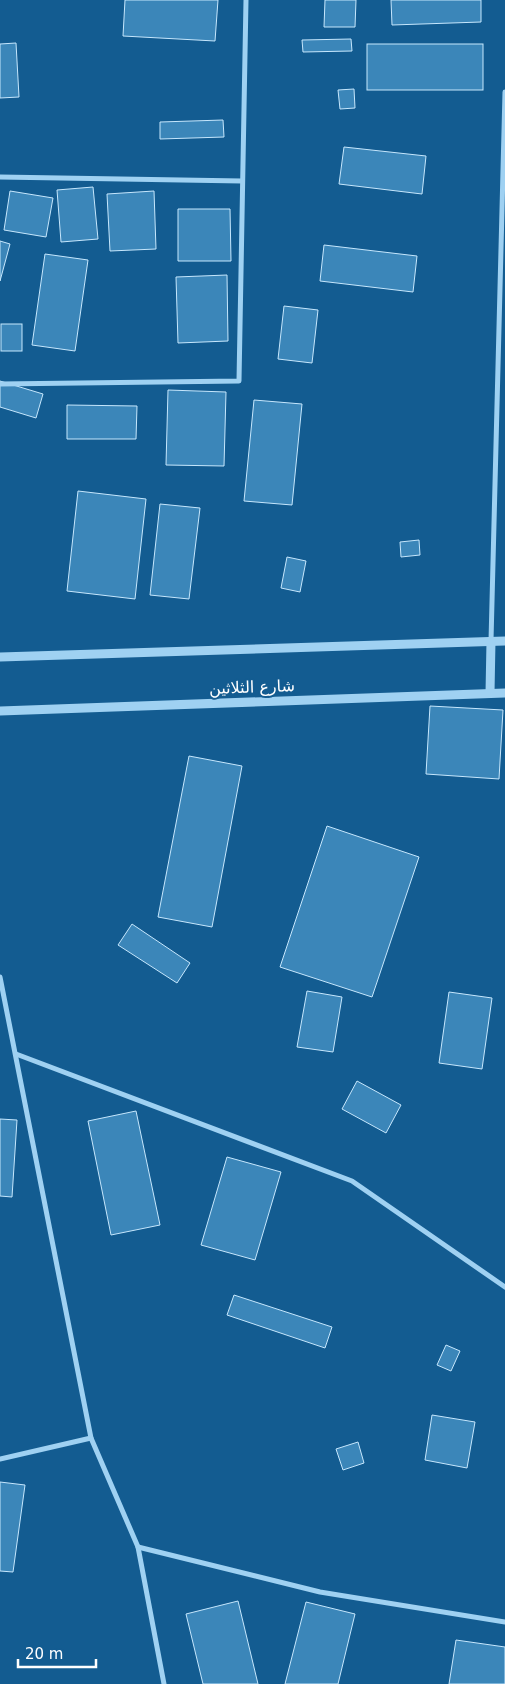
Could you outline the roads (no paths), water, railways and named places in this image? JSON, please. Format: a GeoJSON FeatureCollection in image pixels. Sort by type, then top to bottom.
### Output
{"type":"FeatureCollection","features":[{"type":"Feature","properties":{"kind":"street"},"geometry":{"type":"LineString","coordinates":[[0,384],[239,381],[246,0]]}},
{"type":"Feature","properties":{"kind":"street"},"geometry":{"type":"LineString","coordinates":[[490,693],[505,92]]}},
{"type":"Feature","properties":{"kind":"street"},"geometry":{"type":"LineString","coordinates":[[0,177],[242,181]]}},
{"type":"Feature","properties":{"kind":"street"},"geometry":{"type":"LineString","coordinates":[[0,657],[505,641]]}},
{"type":"Feature","properties":{"kind":"street","name":"شارع الثلاثين"},"geometry":{"type":"LineString","coordinates":[[0,711],[505,693]]}},
{"type":"Feature","properties":{"kind":"street"},"geometry":{"type":"LineString","coordinates":[[0,977],[90,1438],[138,1547],[164,1684]]}},
{"type":"Feature","properties":{"kind":"street"},"geometry":{"type":"LineString","coordinates":[[16,1054],[352,1181],[505,1287]]}},
{"type":"Feature","properties":{"kind":"street"},"geometry":{"type":"LineString","coordinates":[[0,1459],[90,1438]]}},
{"type":"Feature","properties":{"kind":"street"},"geometry":{"type":"LineString","coordinates":[[138,1547],[320,1592],[505,1622]]}}]}
